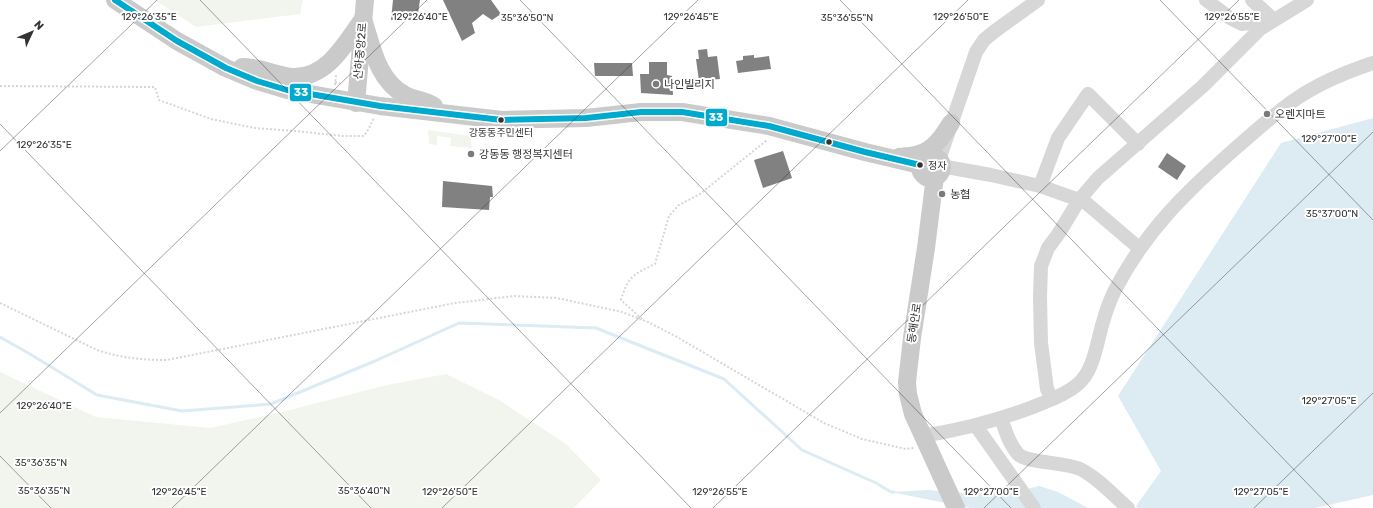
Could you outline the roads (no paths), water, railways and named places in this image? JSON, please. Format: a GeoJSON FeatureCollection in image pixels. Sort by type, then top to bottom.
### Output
{"type":"FeatureCollection","features":[{"type":"Feature","properties":{"kind":"main road"},"geometry":{"type":"LineString","coordinates":[[115,0],[177,41],[226,68],[257,81],[287,90],[356,103],[502,120],[586,118],[641,112],[682,112],[770,126],[865,152],[920,165],[924,175],[930,177],[938,167]]}},
{"type":"Feature","properties":{"kind":"main road","name":"산하중앙2로"},"geometry":{"type":"LineString","coordinates":[[356,103],[365,0]]}},
{"type":"Feature","properties":{"kind":"main road"},"geometry":{"type":"LineString","coordinates":[[226,68],[251,67],[293,77],[317,72],[326,66],[335,56],[363,18]]}},
{"type":"Feature","properties":{"kind":"main road"},"geometry":{"type":"LineString","coordinates":[[363,18],[376,61],[383,75],[393,87],[406,96],[429,103],[446,114]]}},
{"type":"Feature","properties":{"kind":"main road"},"geometry":{"type":"LineString","coordinates":[[891,158],[919,154],[928,150],[943,136],[951,123]]}},
{"type":"Feature","properties":{"kind":"main road","name":"동해안로"},"geometry":{"type":"LineString","coordinates":[[938,167],[908,366],[908,394],[913,414],[956,508]]}},
{"type":"Feature","properties":{"kind":"street","name":"동해안로"},"geometry":{"type":"LineString","coordinates":[[938,167],[951,123],[976,52],[984,40],[1038,0]]}},
{"type":"Feature","properties":{"kind":"street"},"geometry":{"type":"LineString","coordinates":[[1206,0],[1230,18],[1242,24],[1274,20]]}},
{"type":"Feature","properties":{"kind":"street"},"geometry":{"type":"LineString","coordinates":[[1252,0],[1274,20]]}},
{"type":"Feature","properties":{"kind":"street"},"geometry":{"type":"LineString","coordinates":[[1052,399],[1046,389],[1041,342],[1041,266],[1048,248],[1079,200],[1098,178],[1203,86],[1260,29],[1307,0]]}},
{"type":"Feature","properties":{"kind":"street"},"geometry":{"type":"LineString","coordinates":[[926,441],[1001,418],[1052,399],[1069,392],[1080,383],[1090,367],[1106,310],[1112,296],[1139,248],[1157,225],[1202,179],[1273,115],[1303,94],[1326,82],[1373,63]]}},
{"type":"Feature","properties":{"kind":"street"},"geometry":{"type":"LineString","coordinates":[[1040,186],[1058,138],[1088,94],[1138,144]]}},
{"type":"Feature","properties":{"kind":"street"},"geometry":{"type":"LineString","coordinates":[[938,167],[991,175],[1040,186],[1085,202],[1139,248]]}},
{"type":"Feature","properties":{"kind":"street"},"geometry":{"type":"LineString","coordinates":[[1001,418],[1010,443],[1019,455],[1029,459],[1064,464],[1080,469],[1095,479],[1128,508]]}},
{"type":"Feature","properties":{"kind":"street"},"geometry":{"type":"LineString","coordinates":[[976,426],[1034,508]]}},
{"type":"Feature","properties":{"kind":"waterway"},"geometry":{"type":"LineString","coordinates":[[0,337],[97,395],[182,411],[271,404],[375,361],[459,323],[596,328],[724,379],[802,450],[876,483],[891,492],[894,492]]}},
{"type":"Feature","properties":{"kind":"waterway"},"geometry":{"type":"LineString","coordinates":[[972,494],[1000,495]]}},
{"type":"Feature","properties":{"kind":"place","name":"나인빌리지"},"geometry":{"type":"Point","coordinates":[656,84]}},
{"type":"Feature","properties":{"kind":"place","name":"오렌지마트"},"geometry":{"type":"Point","coordinates":[1267,114]}},
{"type":"Feature","properties":{"kind":"place","name":"강동동주민센터"},"geometry":{"type":"Point","coordinates":[501,120]}},
{"type":"Feature","properties":{"kind":"place","name":"강동동 행정복지센터"},"geometry":{"type":"Point","coordinates":[471,154]}},
{"type":"Feature","properties":{"kind":"place","name":"정자"},"geometry":{"type":"Point","coordinates":[920,165]}},
{"type":"Feature","properties":{"kind":"place","name":"농협"},"geometry":{"type":"Point","coordinates":[942,194]}}]}
